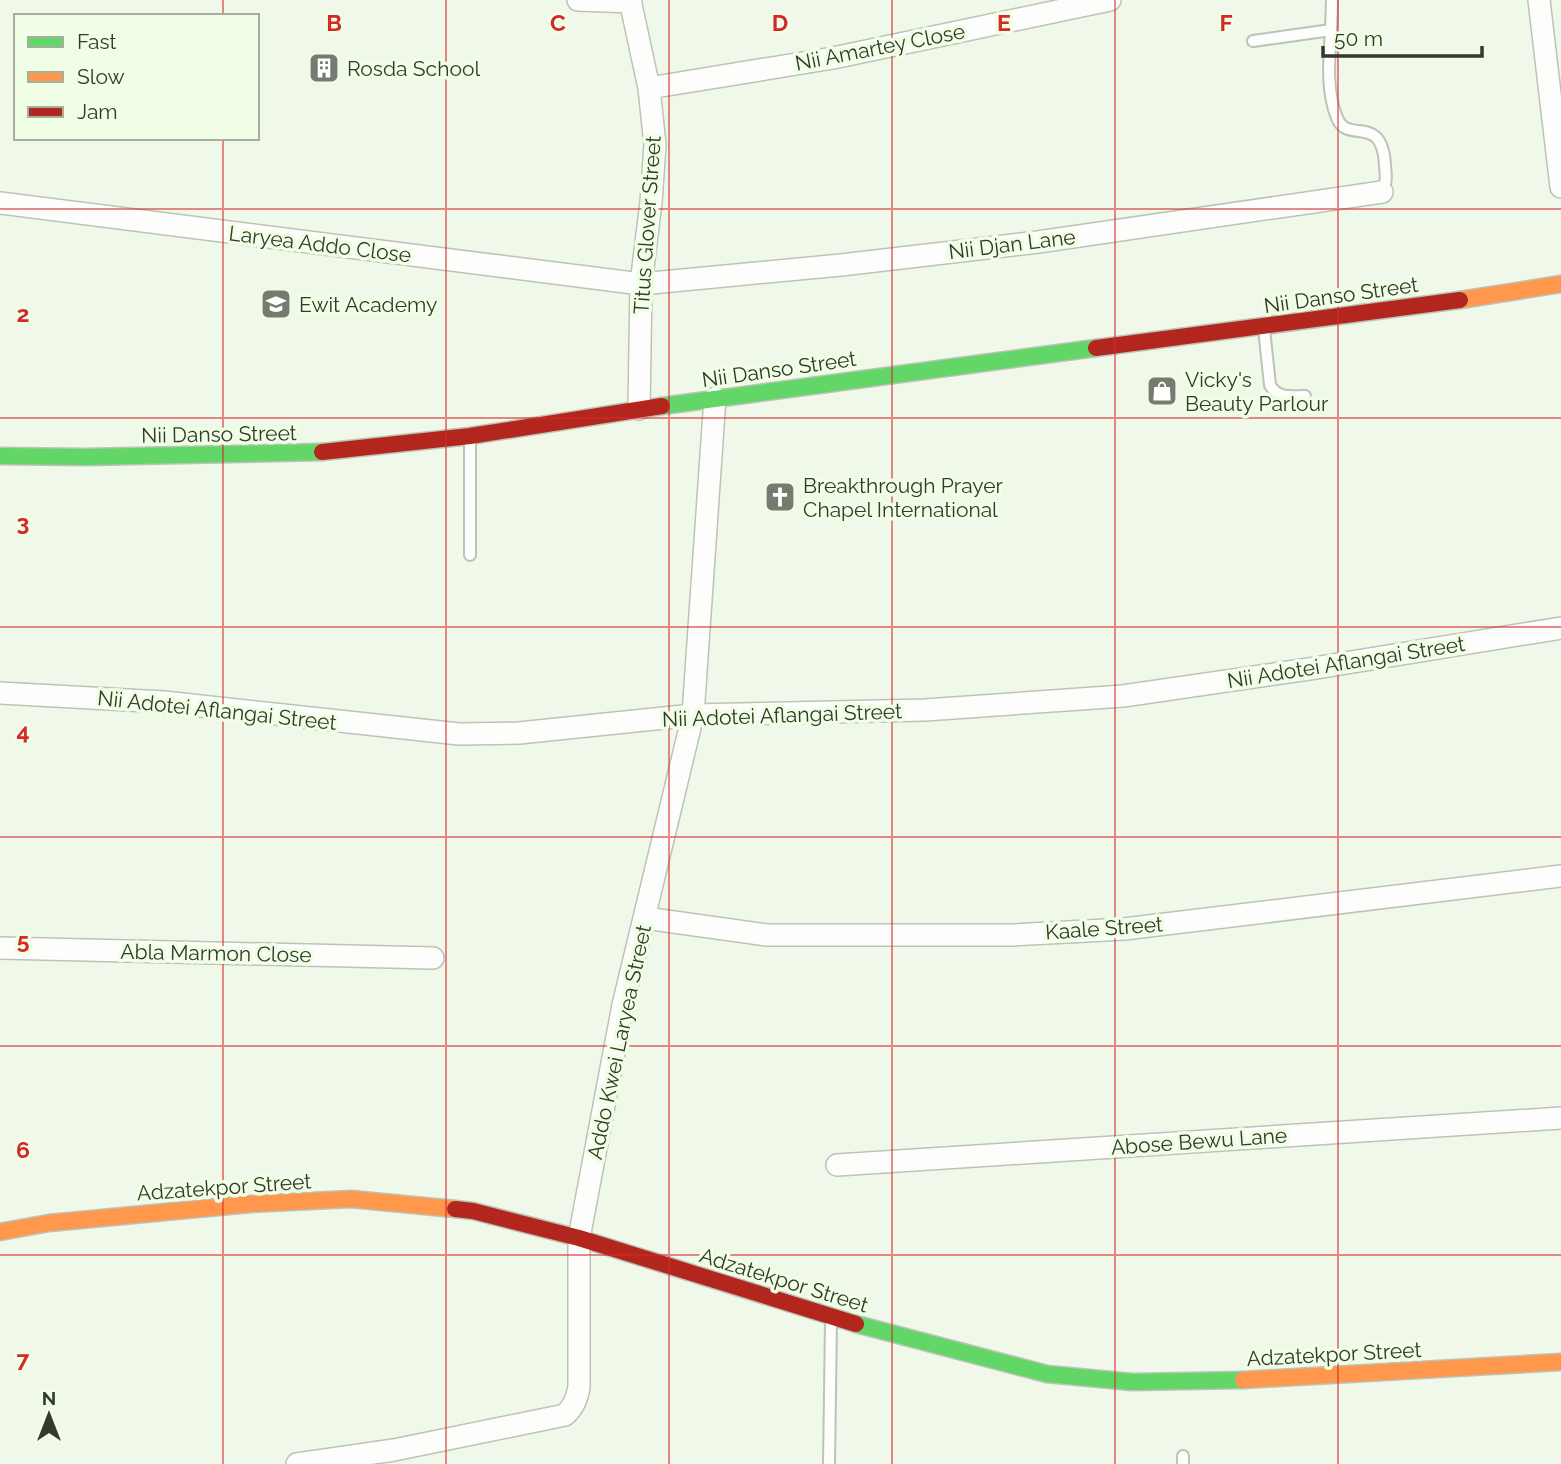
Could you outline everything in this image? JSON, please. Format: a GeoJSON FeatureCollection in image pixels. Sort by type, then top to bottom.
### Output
{"type":"FeatureCollection","features":[{"type":"Feature","properties":{"kind":"street"},"geometry":{"type":"LineString","coordinates":[[578,0],[631,1]]}},
{"type":"Feature","properties":{"kind":"street","name":"Nii Amartey Close"},"geometry":{"type":"LineString","coordinates":[[649,88],[832,58],[1086,2],[1110,0]]}},
{"type":"Feature","properties":{"kind":"street"},"geometry":{"type":"LineString","coordinates":[[1539,0],[1561,187]]}},
{"type":"Feature","properties":{"kind":"street","name":"Titus Glover Street"},"geometry":{"type":"LineString","coordinates":[[631,1],[649,88],[655,145],[641,284],[639,409]]}},
{"type":"Feature","properties":{"kind":"street","name":"Nii Djan Lane"},"geometry":{"type":"LineString","coordinates":[[641,284],[841,265],[1038,242],[1382,192]]}},
{"type":"Feature","properties":{"kind":"street","name":"Laryea Addo Close"},"geometry":{"type":"LineString","coordinates":[[0,203],[641,284]]}},
{"type":"Feature","properties":{"kind":"street","name":"Nii Danso Street"},"geometry":{"type":"LineString","coordinates":[[0,456],[333,452],[470,436],[715,398],[1406,309],[1561,284]]}},
{"type":"Feature","properties":{"kind":"street","name":"Addo Kwei Laryea Street"},"geometry":{"type":"LineString","coordinates":[[297,1464],[394,1450],[565,1415],[572,1409],[579,1387],[579,1238],[623,1005],[693,715],[715,398]]}},
{"type":"Feature","properties":{"kind":"street","name":"Nii Adotei Aflangai Street"},"geometry":{"type":"LineString","coordinates":[[0,693],[164,702],[459,734],[519,733],[693,715],[925,710],[1124,696],[1561,628]]}},
{"type":"Feature","properties":{"kind":"street","name":"Kaale Street"},"geometry":{"type":"LineString","coordinates":[[645,918],[768,935],[1012,935],[1124,929],[1561,876]]}},
{"type":"Feature","properties":{"kind":"street","name":"Abla Marmon Close"},"geometry":{"type":"LineString","coordinates":[[0,948],[433,958]]}},
{"type":"Feature","properties":{"kind":"street","name":"Abose Bewu Lane"},"geometry":{"type":"LineString","coordinates":[[837,1165],[1561,1118]]}},
{"type":"Feature","properties":{"kind":"street","name":"Adzatekpor Street"},"geometry":{"type":"LineString","coordinates":[[0,1232],[63,1221],[250,1204],[351,1199],[473,1211],[579,1238],[831,1318],[1048,1374],[1132,1382],[1283,1379],[1561,1363]]}},
{"type":"Feature","properties":{"kind":"lane"},"geometry":{"type":"LineString","coordinates":[[1332,0],[1330,88],[1338,121],[1347,128],[1380,139],[1384,150],[1386,180],[1382,192]]}},
{"type":"Feature","properties":{"kind":"lane"},"geometry":{"type":"LineString","coordinates":[[1253,41],[1331,30]]}},
{"type":"Feature","properties":{"kind":"lane"},"geometry":{"type":"LineString","coordinates":[[1264,327],[1270,385],[1274,393],[1281,396],[1305,396]]}},
{"type":"Feature","properties":{"kind":"lane"},"geometry":{"type":"LineString","coordinates":[[470,436],[470,555]]}},
{"type":"Feature","properties":{"kind":"lane"},"geometry":{"type":"LineString","coordinates":[[829,1464],[831,1318]]}},
{"type":"Feature","properties":{"kind":"traffic: fast"},"geometry":{"type":"LineString","coordinates":[[662,406],[1096,348]]}},
{"type":"Feature","properties":{"kind":"traffic: fast"},"geometry":{"type":"LineString","coordinates":[[0,456],[322,452]]}},
{"type":"Feature","properties":{"kind":"traffic: fast"},"geometry":{"type":"LineString","coordinates":[[856,1324],[1047,1374],[1132,1382],[1243,1380]]}},
{"type":"Feature","properties":{"kind":"traffic: slow"},"geometry":{"type":"LineString","coordinates":[[1460,300],[1561,284]]}},
{"type":"Feature","properties":{"kind":"traffic: slow"},"geometry":{"type":"LineString","coordinates":[[0,1232],[49,1223],[250,1204],[351,1199],[455,1209]]}},
{"type":"Feature","properties":{"kind":"traffic: slow"},"geometry":{"type":"LineString","coordinates":[[1243,1380],[1561,1362]]}},
{"type":"Feature","properties":{"kind":"traffic: jam"},"geometry":{"type":"LineString","coordinates":[[1096,348],[1460,300]]}},
{"type":"Feature","properties":{"kind":"traffic: jam"},"geometry":{"type":"LineString","coordinates":[[322,452],[470,436],[662,406]]}},
{"type":"Feature","properties":{"kind":"traffic: jam"},"geometry":{"type":"LineString","coordinates":[[455,1209],[473,1211],[579,1238],[856,1324]]}},
{"type":"Feature","properties":{"kind":"place","name":"Rosda School"},"geometry":{"type":"Point","coordinates":[324,68]}},
{"type":"Feature","properties":{"kind":"place","name":"Ewit Academy"},"geometry":{"type":"Point","coordinates":[276,304]}},
{"type":"Feature","properties":{"kind":"place","name":"Vicky's Beauty Parlour"},"geometry":{"type":"Point","coordinates":[1162,391]}},
{"type":"Feature","properties":{"kind":"place","name":"Breakthrough Prayer Chapel International"},"geometry":{"type":"Point","coordinates":[780,497]}}]}
